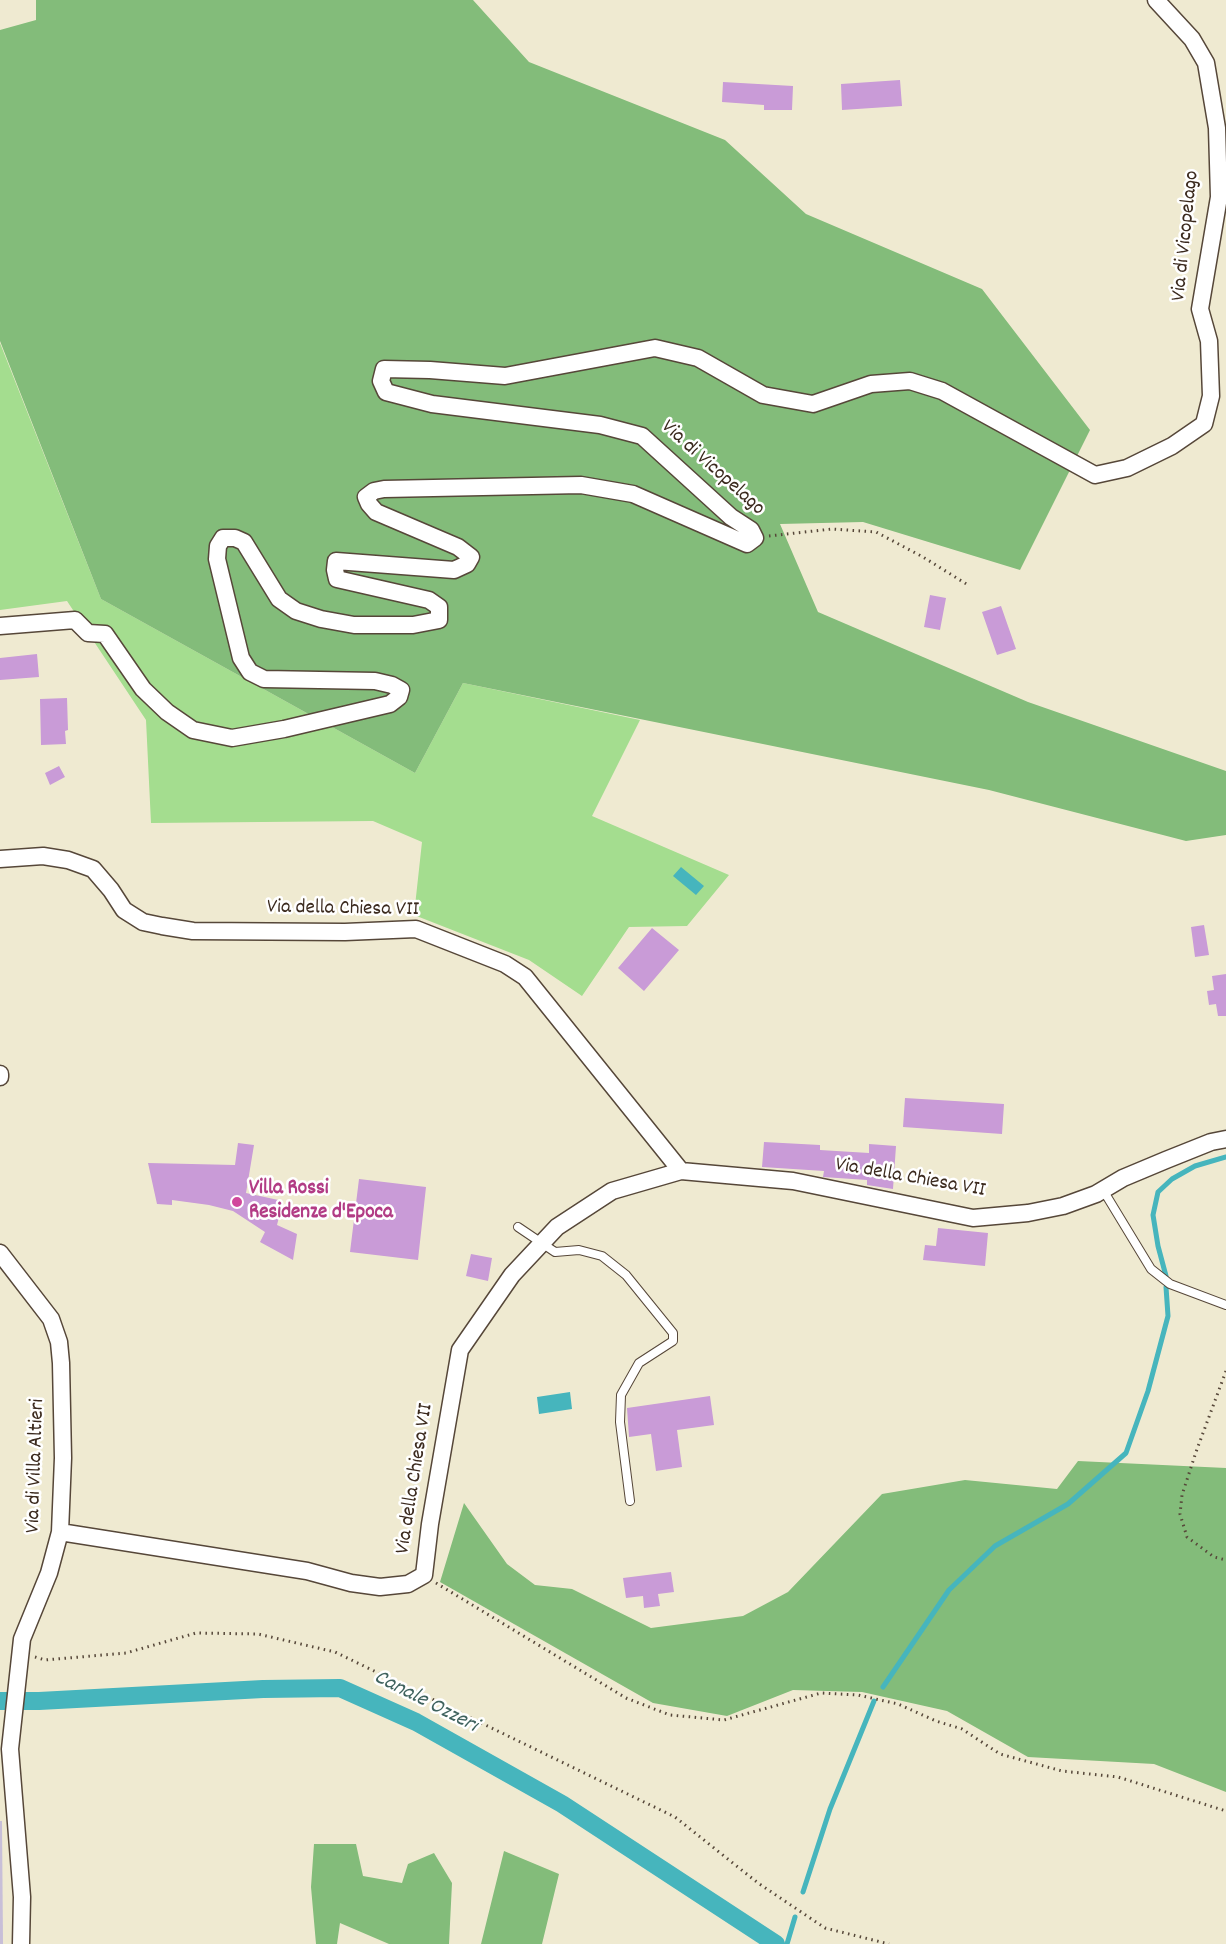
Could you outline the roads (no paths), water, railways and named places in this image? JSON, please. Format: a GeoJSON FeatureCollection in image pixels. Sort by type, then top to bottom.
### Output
{"type":"FeatureCollection","features":[{"type":"Feature","properties":{"kind":"street","name":"Via di Vicopelago"},"geometry":{"type":"LineString","coordinates":[[0,626],[75,620],[88,633],[105,634],[143,689],[167,712],[193,730],[232,738],[284,729],[390,704],[399,697],[401,690],[392,684],[375,681],[264,679],[250,672],[241,658],[217,559],[218,546],[223,538],[235,538],[244,542],[279,599],[297,611],[321,619],[354,625],[413,625],[439,620],[439,607],[429,600],[337,579],[334,570],[336,561],[454,570],[467,564],[471,557],[458,547],[376,512],[366,497],[374,491],[581,485],[633,494],[747,544],[755,538],[751,530],[731,517],[642,436],[600,425],[432,404],[386,392],[381,381],[384,369],[505,376],[655,348],[698,358],[764,395],[813,404],[872,384],[910,381],[942,391],[1095,475],[1127,468],[1163,450],[1204,424],[1211,396],[1209,341],[1200,309],[1219,197],[1217,128],[1206,63],[1192,39],[1155,0]]}},
{"type":"Feature","properties":{"kind":"street","name":"Via della Chiesa VII"},"geometry":{"type":"LineString","coordinates":[[0,859],[43,856],[68,860],[93,869],[124,910],[143,922],[162,926],[193,931],[345,932],[416,929],[505,964],[525,977],[681,1171]]}},
{"type":"Feature","properties":{"kind":"street","name":"Via della Chiesa VII"},"geometry":{"type":"LineString","coordinates":[[60,1532],[307,1570],[351,1584],[380,1587],[408,1584],[424,1575],[430,1524],[460,1350],[512,1275],[557,1227],[612,1191],[681,1171],[793,1181],[973,1218],[1028,1213],[1063,1206],[1166,1160],[1211,1142],[1226,1139]]}},
{"type":"Feature","properties":{"kind":"street","name":"Via di Villa Altieri"},"geometry":{"type":"LineString","coordinates":[[0,1253],[51,1319],[59,1342],[62,1363],[63,1458],[60,1532],[49,1573],[22,1639],[10,1749],[22,1897],[21,1944]]}},
{"type":"Feature","properties":{"kind":"lane"},"geometry":{"type":"LineString","coordinates":[[1103,1190],[1151,1269],[1170,1284],[1226,1305]]}},
{"type":"Feature","properties":{"kind":"lane"},"geometry":{"type":"LineString","coordinates":[[518,1227],[555,1252],[579,1250],[602,1256],[626,1275],[673,1333],[673,1341],[639,1363],[621,1395],[620,1422],[630,1501]]}},
{"type":"Feature","properties":{"kind":"water"},"geometry":{"type":"Polygon","coordinates":[[[681,867],[704,886],[696,895],[673,876],[681,867]]]}},
{"type":"Feature","properties":{"kind":"water"},"geometry":{"type":"Polygon","coordinates":[[[570,1392],[572,1409],[539,1414],[537,1397],[570,1392]]]}},
{"type":"Feature","properties":{"kind":"waterway"},"geometry":{"type":"LineString","coordinates":[[1166,1276],[1153,1215],[1158,1192],[1172,1179],[1195,1166],[1226,1157]]}},
{"type":"Feature","properties":{"kind":"waterway"},"geometry":{"type":"LineString","coordinates":[[883,1687],[949,1590],[995,1546],[1068,1504],[1126,1453],[1148,1391],[1168,1316],[1166,1287]]}},
{"type":"Feature","properties":{"kind":"waterway","name":"Canale Ozzeri"},"geometry":{"type":"LineString","coordinates":[[0,1701],[263,1689],[340,1688],[416,1722],[562,1804],[776,1944]]}},
{"type":"Feature","properties":{"kind":"waterway"},"geometry":{"type":"LineString","coordinates":[[803,1892],[830,1809],[874,1701]]}},
{"type":"Feature","properties":{"kind":"waterway"},"geometry":{"type":"LineString","coordinates":[[787,1944],[795,1917]]}},
{"type":"Feature","properties":{"kind":"place","name":"Villa Rossi Residenze d'Epoca"},"geometry":{"type":"Point","coordinates":[237,1202]}}]}
